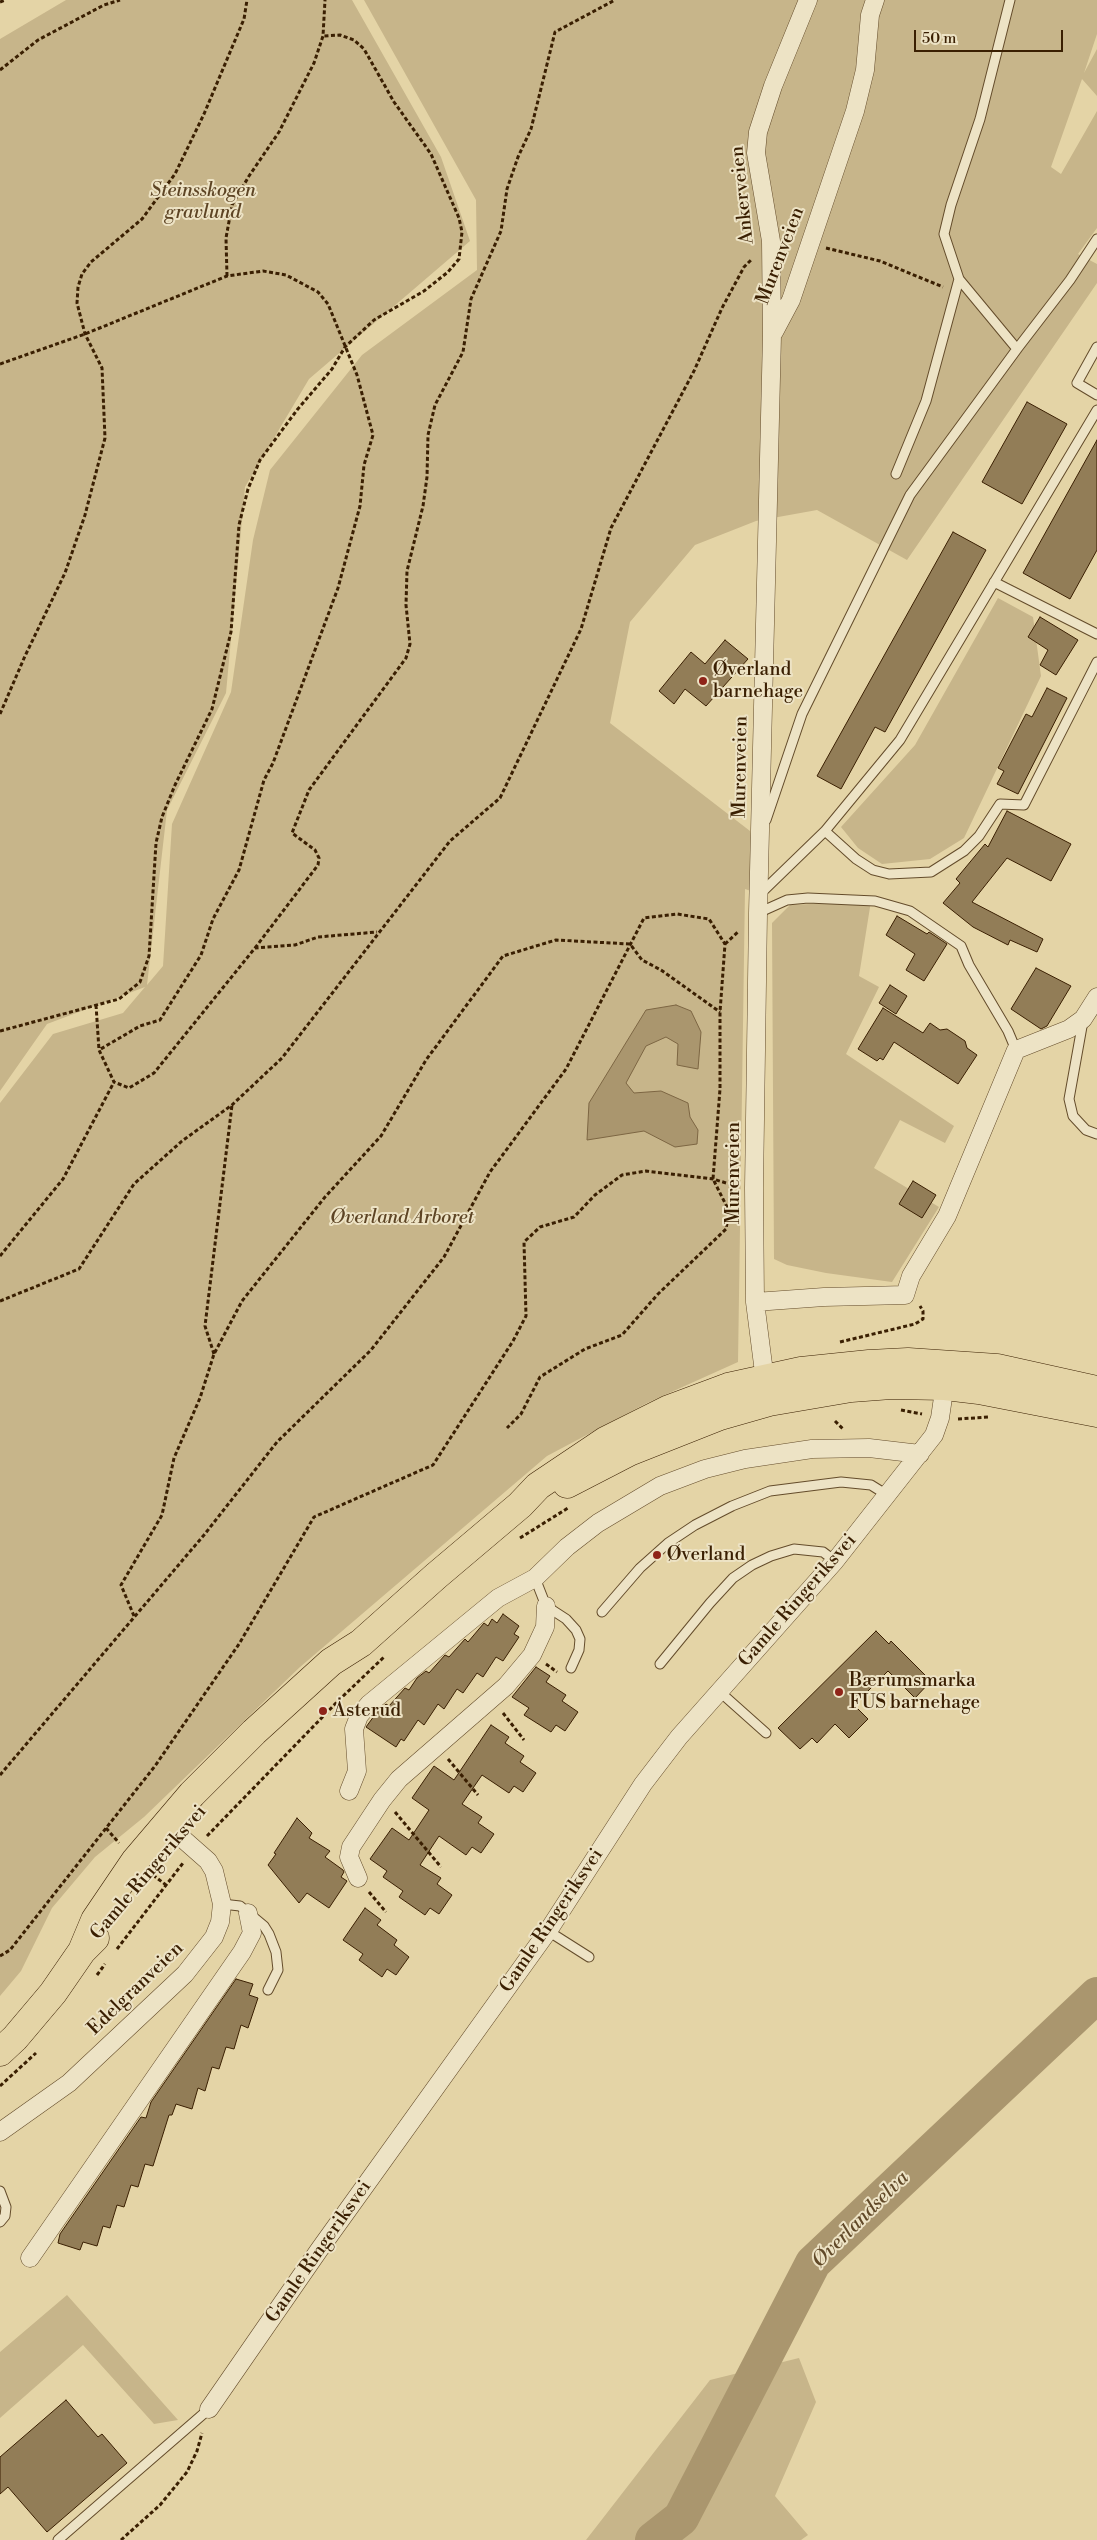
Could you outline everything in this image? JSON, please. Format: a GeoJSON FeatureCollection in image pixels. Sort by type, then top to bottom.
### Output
{"type":"FeatureCollection","features":[{"type":"Feature","properties":{"kind":"main road","name":"Gamle Ringeriksvei"},"geometry":{"type":"LineString","coordinates":[[0,2052],[53,1993],[82,1951],[95,1920],[135,1861],[173,1830],[192,1794],[275,1711],[331,1662],[362,1643],[436,1576],[520,1505],[549,1495],[588,1472],[767,1390],[869,1364],[908,1362],[988,1391],[1097,1413]]}},
{"type":"Feature","properties":{"kind":"main road","name":"Gamle Ringeriksvei"},"geometry":{"type":"LineString","coordinates":[[946,1375],[1005,1370],[1097,1390]]}},
{"type":"Feature","properties":{"kind":"street","name":"Ankerveien"},"geometry":{"type":"LineString","coordinates":[[772,335],[771,241],[756,154],[758,132],[773,86],[808,0]]}},
{"type":"Feature","properties":{"kind":"street","name":"Murenveien"},"geometry":{"type":"LineString","coordinates":[[767,1390],[755,1302],[758,914],[760,894],[772,335],[791,300],[854,111],[865,70],[870,14],[875,0]]}},
{"type":"Feature","properties":{"kind":"street"},"geometry":{"type":"LineString","coordinates":[[755,1302],[905,1295],[912,1276],[947,1216],[1016,1050],[1069,1029],[1083,1019],[1097,997]]}},
{"type":"Feature","properties":{"kind":"street","name":"Gamle Ringeriksvei"},"geometry":{"type":"LineString","coordinates":[[209,2409],[319,2250],[548,1931],[643,1784],[679,1737],[835,1561],[934,1435],[940,1418],[946,1375]]}},
{"type":"Feature","properties":{"kind":"street"},"geometry":{"type":"LineString","coordinates":[[349,1791],[357,1771],[354,1729],[359,1716],[369,1704],[498,1598],[535,1578],[567,1547],[598,1523],[660,1486],[705,1469],[745,1459],[812,1449],[869,1448],[920,1454]]}},
{"type":"Feature","properties":{"kind":"street"},"geometry":{"type":"LineString","coordinates":[[358,1878],[349,1857],[351,1847],[382,1800],[399,1779],[506,1686],[532,1655],[545,1627],[546,1606]]}},
{"type":"Feature","properties":{"kind":"street","name":"Edelgranveien"},"geometry":{"type":"LineString","coordinates":[[0,2132],[69,2083],[185,1974],[214,1937],[220,1922],[222,1904],[214,1871],[208,1861],[173,1830]]}},
{"type":"Feature","properties":{"kind":"street"},"geometry":{"type":"LineString","coordinates":[[30,2258],[242,1952],[252,1933],[248,1913]]}},
{"type":"Feature","properties":{"kind":"lane"},"geometry":{"type":"LineString","coordinates":[[1010,0],[980,119],[951,204],[944,234],[959,279],[1016,349]]}},
{"type":"Feature","properties":{"kind":"lane"},"geometry":{"type":"LineString","coordinates":[[760,837],[802,714],[910,495],[1016,349],[1070,280],[1097,239]]}},
{"type":"Feature","properties":{"kind":"lane"},"geometry":{"type":"LineString","coordinates":[[896,474],[926,401],[959,279]]}},
{"type":"Feature","properties":{"kind":"lane"},"geometry":{"type":"LineString","coordinates":[[1097,347],[1076,383],[1097,395]]}},
{"type":"Feature","properties":{"kind":"lane"},"geometry":{"type":"LineString","coordinates":[[760,894],[825,831],[900,740],[1097,410]]}},
{"type":"Feature","properties":{"kind":"lane"},"geometry":{"type":"LineString","coordinates":[[994,582],[1097,634]]}},
{"type":"Feature","properties":{"kind":"lane"},"geometry":{"type":"LineString","coordinates":[[825,831],[856,859],[874,870],[889,874],[931,872],[964,851],[979,836],[1000,804],[1024,805],[1097,662]]}},
{"type":"Feature","properties":{"kind":"lane"},"geometry":{"type":"LineString","coordinates":[[758,914],[787,900],[808,898],[875,901],[910,911],[961,946],[968,965],[1008,1032],[1016,1050]]}},
{"type":"Feature","properties":{"kind":"lane"},"geometry":{"type":"LineString","coordinates":[[1083,1019],[1069,1099],[1073,1116],[1086,1130],[1097,1134]]}},
{"type":"Feature","properties":{"kind":"lane"},"geometry":{"type":"LineString","coordinates":[[602,1612],[640,1568],[668,1543],[695,1525],[763,1494],[807,1485],[841,1482],[870,1485],[887,1495]]}},
{"type":"Feature","properties":{"kind":"lane"},"geometry":{"type":"LineString","coordinates":[[660,1664],[716,1596],[734,1578],[752,1565],[771,1556],[794,1550],[823,1552],[835,1561]]}},
{"type":"Feature","properties":{"kind":"lane"},"geometry":{"type":"LineString","coordinates":[[535,1578],[546,1606],[566,1619],[576,1630],[580,1638],[579,1650],[571,1668]]}},
{"type":"Feature","properties":{"kind":"lane"},"geometry":{"type":"LineString","coordinates":[[720,1692],[766,1733]]}},
{"type":"Feature","properties":{"kind":"lane"},"geometry":{"type":"LineString","coordinates":[[222,1904],[240,1906],[264,1926],[276,1952],[277,1974],[268,1990]]}},
{"type":"Feature","properties":{"kind":"lane"},"geometry":{"type":"LineString","coordinates":[[548,1931],[589,1957]]}},
{"type":"Feature","properties":{"kind":"lane"},"geometry":{"type":"LineString","coordinates":[[0,2192],[6,2207],[5,2216],[0,2222]]}},
{"type":"Feature","properties":{"kind":"lane"},"geometry":{"type":"LineString","coordinates":[[58,2540],[209,2409]]}},
{"type":"Feature","properties":{"kind":"path"},"geometry":{"type":"LineString","coordinates":[[0,2],[5,0]]}},
{"type":"Feature","properties":{"kind":"path"},"geometry":{"type":"LineString","coordinates":[[0,70],[38,40],[104,5],[120,0]]}},
{"type":"Feature","properties":{"kind":"path"},"geometry":{"type":"LineString","coordinates":[[0,714],[25,656],[65,573],[86,515],[105,438],[102,368],[85,334],[77,303],[78,287],[82,274],[91,262],[142,219],[175,174],[204,114],[244,19],[247,0]]}},
{"type":"Feature","properties":{"kind":"path"},"geometry":{"type":"LineString","coordinates":[[227,276],[226,238],[232,205],[279,132],[314,63],[324,36],[325,0]]}},
{"type":"Feature","properties":{"kind":"path"},"geometry":{"type":"LineString","coordinates":[[96,1005],[99,1050],[114,1082],[129,1088],[154,1073],[255,948],[318,865],[319,858],[315,850],[292,833],[309,790],[406,658],[410,644],[406,605],[407,571],[428,477],[428,435],[434,405],[463,352],[471,299],[501,231],[507,189],[518,157],[532,129],[555,32],[615,0]]}},
{"type":"Feature","properties":{"kind":"path"},"geometry":{"type":"LineString","coordinates":[[0,1031],[120,998],[140,982],[149,956],[156,843],[162,817],[175,784],[214,700],[231,632],[239,525],[248,489],[260,460],[297,410],[332,369],[345,347],[374,320],[424,291],[448,272],[459,259],[462,232],[441,173],[431,154],[394,102],[364,48],[354,40],[340,35],[324,36]]}},
{"type":"Feature","properties":{"kind":"path"},"geometry":{"type":"LineString","coordinates":[[0,1301],[79,1269],[134,1184],[182,1141],[232,1105],[282,1058],[377,932],[450,841],[500,798],[581,629],[611,528],[694,370],[744,267],[771,241]]}},
{"type":"Feature","properties":{"kind":"path"},"geometry":{"type":"LineString","coordinates":[[810,244],[880,261],[955,293]]}},
{"type":"Feature","properties":{"kind":"path"},"geometry":{"type":"LineString","coordinates":[[0,364],[85,334],[227,276],[263,271],[286,275],[318,292],[328,304],[357,375],[373,435],[364,466],[360,506],[338,588],[273,763],[264,780],[239,870],[213,919],[201,955],[160,1020],[140,1026],[99,1050]]}},
{"type":"Feature","properties":{"kind":"path"},"geometry":{"type":"LineString","coordinates":[[0,1775],[204,1535],[277,1442],[371,1350],[444,1257],[490,1172],[566,1070],[644,918],[677,914],[709,919],[724,944],[720,1012],[720,1089],[713,1179],[729,1211],[726,1229],[658,1294],[622,1335],[584,1349],[540,1377],[521,1414],[507,1428]]}},
{"type":"Feature","properties":{"kind":"path"},"geometry":{"type":"LineString","coordinates":[[255,948],[295,944],[318,937],[377,932]]}},
{"type":"Feature","properties":{"kind":"path"},"geometry":{"type":"LineString","coordinates":[[134,1616],[121,1585],[162,1515],[174,1458],[200,1398],[214,1354],[242,1301],[325,1197],[381,1136],[426,1060],[503,956],[556,940],[630,944]]}},
{"type":"Feature","properties":{"kind":"path"},"geometry":{"type":"LineString","coordinates":[[630,944],[642,960],[661,970],[720,1012]]}},
{"type":"Feature","properties":{"kind":"path"},"geometry":{"type":"LineString","coordinates":[[0,1256],[63,1179],[114,1082]]}},
{"type":"Feature","properties":{"kind":"path"},"geometry":{"type":"LineString","coordinates":[[214,1354],[205,1326],[232,1105]]}},
{"type":"Feature","properties":{"kind":"path"},"geometry":{"type":"LineString","coordinates":[[0,1956],[10,1950],[156,1766],[239,1644],[314,1516],[433,1465],[513,1341],[526,1316],[524,1242],[540,1227],[574,1218],[595,1195],[622,1175],[646,1171],[713,1179]]}},
{"type":"Feature","properties":{"kind":"path"},"geometry":{"type":"LineString","coordinates":[[832,1344],[853,1337],[915,1324],[923,1319],[923,1311],[918,1302],[905,1295]]}},
{"type":"Feature","properties":{"kind":"path"},"geometry":{"type":"LineString","coordinates":[[532,1655],[561,1675]]}},
{"type":"Feature","properties":{"kind":"path"},"geometry":{"type":"LineString","coordinates":[[492,1698],[524,1740]]}},
{"type":"Feature","properties":{"kind":"path"},"geometry":{"type":"LineString","coordinates":[[436,1746],[478,1794]]}},
{"type":"Feature","properties":{"kind":"path"},"geometry":{"type":"LineString","coordinates":[[382,1800],[401,1818],[441,1867]]}},
{"type":"Feature","properties":{"kind":"path"},"geometry":{"type":"LineString","coordinates":[[358,1878],[386,1912]]}},
{"type":"Feature","properties":{"kind":"path"},"geometry":{"type":"LineString","coordinates":[[122,2540],[160,2505],[187,2472],[197,2451],[209,2409]]}},
{"type":"Feature","properties":{"kind":"green space"},"geometry":{"type":"Polygon","coordinates":[[[66,0],[352,0],[441,157],[470,241],[309,379],[245,487],[226,693],[167,810],[147,985],[163,966],[172,824],[231,692],[253,540],[270,470],[362,355],[477,270],[476,200],[364,0],[1097,0],[1097,34],[1084,73],[1097,49],[1097,96],[1082,79],[1051,167],[1061,174],[1097,111],[1097,228],[1078,254],[1097,264],[1097,283],[907,560],[817,510],[756,521],[695,545],[630,622],[610,723],[750,831],[760,894],[745,889],[738,1362],[647,1403],[547,1456],[300,1667],[144,1817],[95,1857],[52,1908],[21,1971],[0,1996],[0,1103],[53,1034],[123,1013],[145,987],[47,1024],[0,1091],[0,39],[66,0]]]}},
{"type":"Feature","properties":{"kind":"green space"},"geometry":{"type":"Polygon","coordinates":[[[998,598],[1033,617],[1041,676],[964,838],[930,859],[882,864],[858,848],[841,827],[915,745],[998,598]]]}},
{"type":"Feature","properties":{"kind":"green space"},"geometry":{"type":"Polygon","coordinates":[[[871,901],[859,976],[879,987],[846,1054],[954,1126],[945,1143],[900,1120],[874,1168],[939,1207],[892,1282],[826,1273],[787,1265],[774,1259],[772,923],[790,905],[871,901]]]}},
{"type":"Feature","properties":{"kind":"green space"},"geometry":{"type":"Polygon","coordinates":[[[67,2295],[178,2420],[154,2424],[83,2345],[0,2418],[0,2352],[67,2295]]]}},
{"type":"Feature","properties":{"kind":"green space"},"geometry":{"type":"Polygon","coordinates":[[[799,2358],[816,2402],[775,2496],[808,2535],[801,2540],[586,2540],[710,2380],[799,2358]]]}},
{"type":"Feature","properties":{"kind":"shaded area"},"geometry":{"type":"Polygon","coordinates":[[[676,1005],[691,1011],[701,1032],[698,1069],[677,1065],[678,1044],[666,1037],[646,1046],[626,1083],[634,1093],[661,1091],[688,1103],[690,1117],[698,1130],[697,1144],[675,1147],[644,1131],[587,1140],[589,1103],[646,1010],[676,1005]]]}},
{"type":"Feature","properties":{"kind":"building"},"geometry":{"type":"Polygon","coordinates":[[[1027,402],[1067,424],[1022,504],[982,482],[1027,402]]]}},
{"type":"Feature","properties":{"kind":"building"},"geometry":{"type":"Polygon","coordinates":[[[1097,440],[1097,550],[1070,599],[1023,573],[1097,440]]]}},
{"type":"Feature","properties":{"kind":"building"},"geometry":{"type":"Polygon","coordinates":[[[953,532],[986,550],[885,732],[875,727],[841,789],[817,776],[953,532]]]}},
{"type":"Feature","properties":{"kind":"building"},"geometry":{"type":"Polygon","coordinates":[[[1040,617],[1078,640],[1056,675],[1040,665],[1048,650],[1028,637],[1040,617]]]}},
{"type":"Feature","properties":{"kind":"building"},"geometry":{"type":"Polygon","coordinates":[[[725,640],[748,659],[706,706],[685,689],[674,704],[659,691],[691,652],[705,664],[725,640]]]}},
{"type":"Feature","properties":{"kind":"building"},"geometry":{"type":"Polygon","coordinates":[[[1047,688],[1067,698],[1018,794],[997,784],[1004,771],[998,768],[1026,714],[1032,717],[1047,688]]]}},
{"type":"Feature","properties":{"kind":"building"},"geometry":{"type":"Polygon","coordinates":[[[1007,811],[1071,844],[1051,881],[1007,858],[972,902],[1043,939],[1037,952],[1010,940],[1008,945],[973,927],[943,903],[960,883],[956,879],[985,844],[988,847],[1007,811]]]}},
{"type":"Feature","properties":{"kind":"building"},"geometry":{"type":"Polygon","coordinates":[[[897,916],[927,934],[929,932],[947,944],[924,981],[906,970],[915,954],[886,935],[897,916]]]}},
{"type":"Feature","properties":{"kind":"building"},"geometry":{"type":"Polygon","coordinates":[[[1036,968],[1071,986],[1047,1026],[1041,1029],[1011,1009],[1036,968]]]}},
{"type":"Feature","properties":{"kind":"building"},"geometry":{"type":"Polygon","coordinates":[[[890,985],[907,996],[896,1014],[879,1003],[890,985]]]}},
{"type":"Feature","properties":{"kind":"building"},"geometry":{"type":"Polygon","coordinates":[[[883,1008],[923,1033],[930,1023],[940,1030],[947,1029],[965,1041],[967,1048],[977,1055],[958,1084],[894,1042],[883,1060],[880,1058],[877,1061],[858,1049],[883,1008]]]}},
{"type":"Feature","properties":{"kind":"building"},"geometry":{"type":"Polygon","coordinates":[[[913,1181],[936,1195],[922,1218],[899,1204],[913,1181]]]}},
{"type":"Feature","properties":{"kind":"building"},"geometry":{"type":"Polygon","coordinates":[[[503,1614],[519,1626],[514,1634],[519,1637],[503,1661],[496,1657],[483,1677],[477,1673],[463,1693],[457,1689],[444,1709],[438,1704],[424,1725],[418,1720],[404,1741],[401,1739],[396,1747],[366,1727],[377,1712],[386,1704],[389,1706],[405,1688],[409,1690],[417,1678],[426,1671],[429,1673],[445,1655],[449,1657],[465,1639],[468,1642],[484,1623],[488,1626],[492,1619],[497,1623],[503,1614]]]}},
{"type":"Feature","properties":{"kind":"building"},"geometry":{"type":"Polygon","coordinates":[[[876,1631],[889,1644],[891,1641],[931,1681],[915,1698],[888,1671],[854,1705],[868,1719],[849,1738],[835,1724],[817,1743],[812,1738],[800,1749],[778,1728],[876,1631]]]}},
{"type":"Feature","properties":{"kind":"building"},"geometry":{"type":"Polygon","coordinates":[[[536,1667],[550,1676],[546,1682],[566,1695],[562,1701],[578,1712],[565,1731],[556,1725],[551,1732],[524,1715],[529,1708],[512,1697],[536,1667]]]}},
{"type":"Feature","properties":{"kind":"building"},"geometry":{"type":"Polygon","coordinates":[[[491,1725],[509,1737],[505,1743],[524,1756],[520,1762],[536,1773],[523,1792],[514,1786],[509,1793],[482,1775],[462,1804],[482,1817],[478,1823],[494,1834],[481,1853],[472,1847],[466,1855],[439,1836],[420,1865],[441,1878],[437,1884],[452,1895],[439,1914],[430,1908],[425,1915],[399,1897],[403,1891],[383,1877],[387,1871],[370,1859],[392,1828],[409,1840],[429,1810],[412,1798],[434,1766],[454,1780],[491,1725]]]}},
{"type":"Feature","properties":{"kind":"building"},"geometry":{"type":"Polygon","coordinates":[[[297,1818],[312,1833],[309,1838],[330,1851],[325,1857],[344,1872],[341,1877],[347,1881],[329,1908],[307,1893],[299,1903],[268,1865],[297,1818]]]}},
{"type":"Feature","properties":{"kind":"building"},"geometry":{"type":"Polygon","coordinates":[[[365,1908],[381,1920],[377,1925],[397,1940],[394,1945],[409,1957],[396,1975],[387,1969],[382,1977],[359,1960],[363,1954],[343,1940],[365,1908]]]}},
{"type":"Feature","properties":{"kind":"building"},"geometry":{"type":"Polygon","coordinates":[[[236,1979],[253,1984],[249,1995],[258,1998],[248,2028],[241,2025],[234,2049],[226,2047],[219,2069],[212,2067],[205,2091],[198,2088],[192,2109],[176,2104],[172,2115],[169,2115],[153,2166],[145,2164],[138,2187],[131,2185],[124,2207],[117,2205],[110,2228],[103,2226],[97,2246],[83,2242],[80,2250],[58,2243],[60,2234],[141,2117],[146,2118],[151,2102],[236,1979]]]}},
{"type":"Feature","properties":{"kind":"building"},"geometry":{"type":"Polygon","coordinates":[[[66,2400],[98,2437],[102,2434],[127,2463],[47,2532],[8,2487],[0,2494],[0,2457],[66,2400]]]}},
{"type":"Feature","properties":{"kind":"waterway","name":"Øverlandselva"},"geometry":{"type":"LineString","coordinates":[[653,2540],[681,2518],[813,2263],[1097,1995]]}},
{"type":"Feature","properties":{"kind":"place","name":"Øverland barnehage"},"geometry":{"type":"Point","coordinates":[703,681]}},
{"type":"Feature","properties":{"kind":"place","name":"Øverland"},"geometry":{"type":"Point","coordinates":[657,1555]}},
{"type":"Feature","properties":{"kind":"place","name":"Bærumsmarka FUS barnehage"},"geometry":{"type":"Point","coordinates":[839,1692]}},
{"type":"Feature","properties":{"kind":"place","name":"Åsterud"},"geometry":{"type":"Point","coordinates":[323,1711]}},
{"type":"Feature","properties":{"kind":"park label","name":"Steinsskogen gravlund"},"geometry":{"type":"Point","coordinates":[203,202]}},
{"type":"Feature","properties":{"kind":"park label","name":"Øverland Arboret"},"geometry":{"type":"Point","coordinates":[402,1218]}}]}
